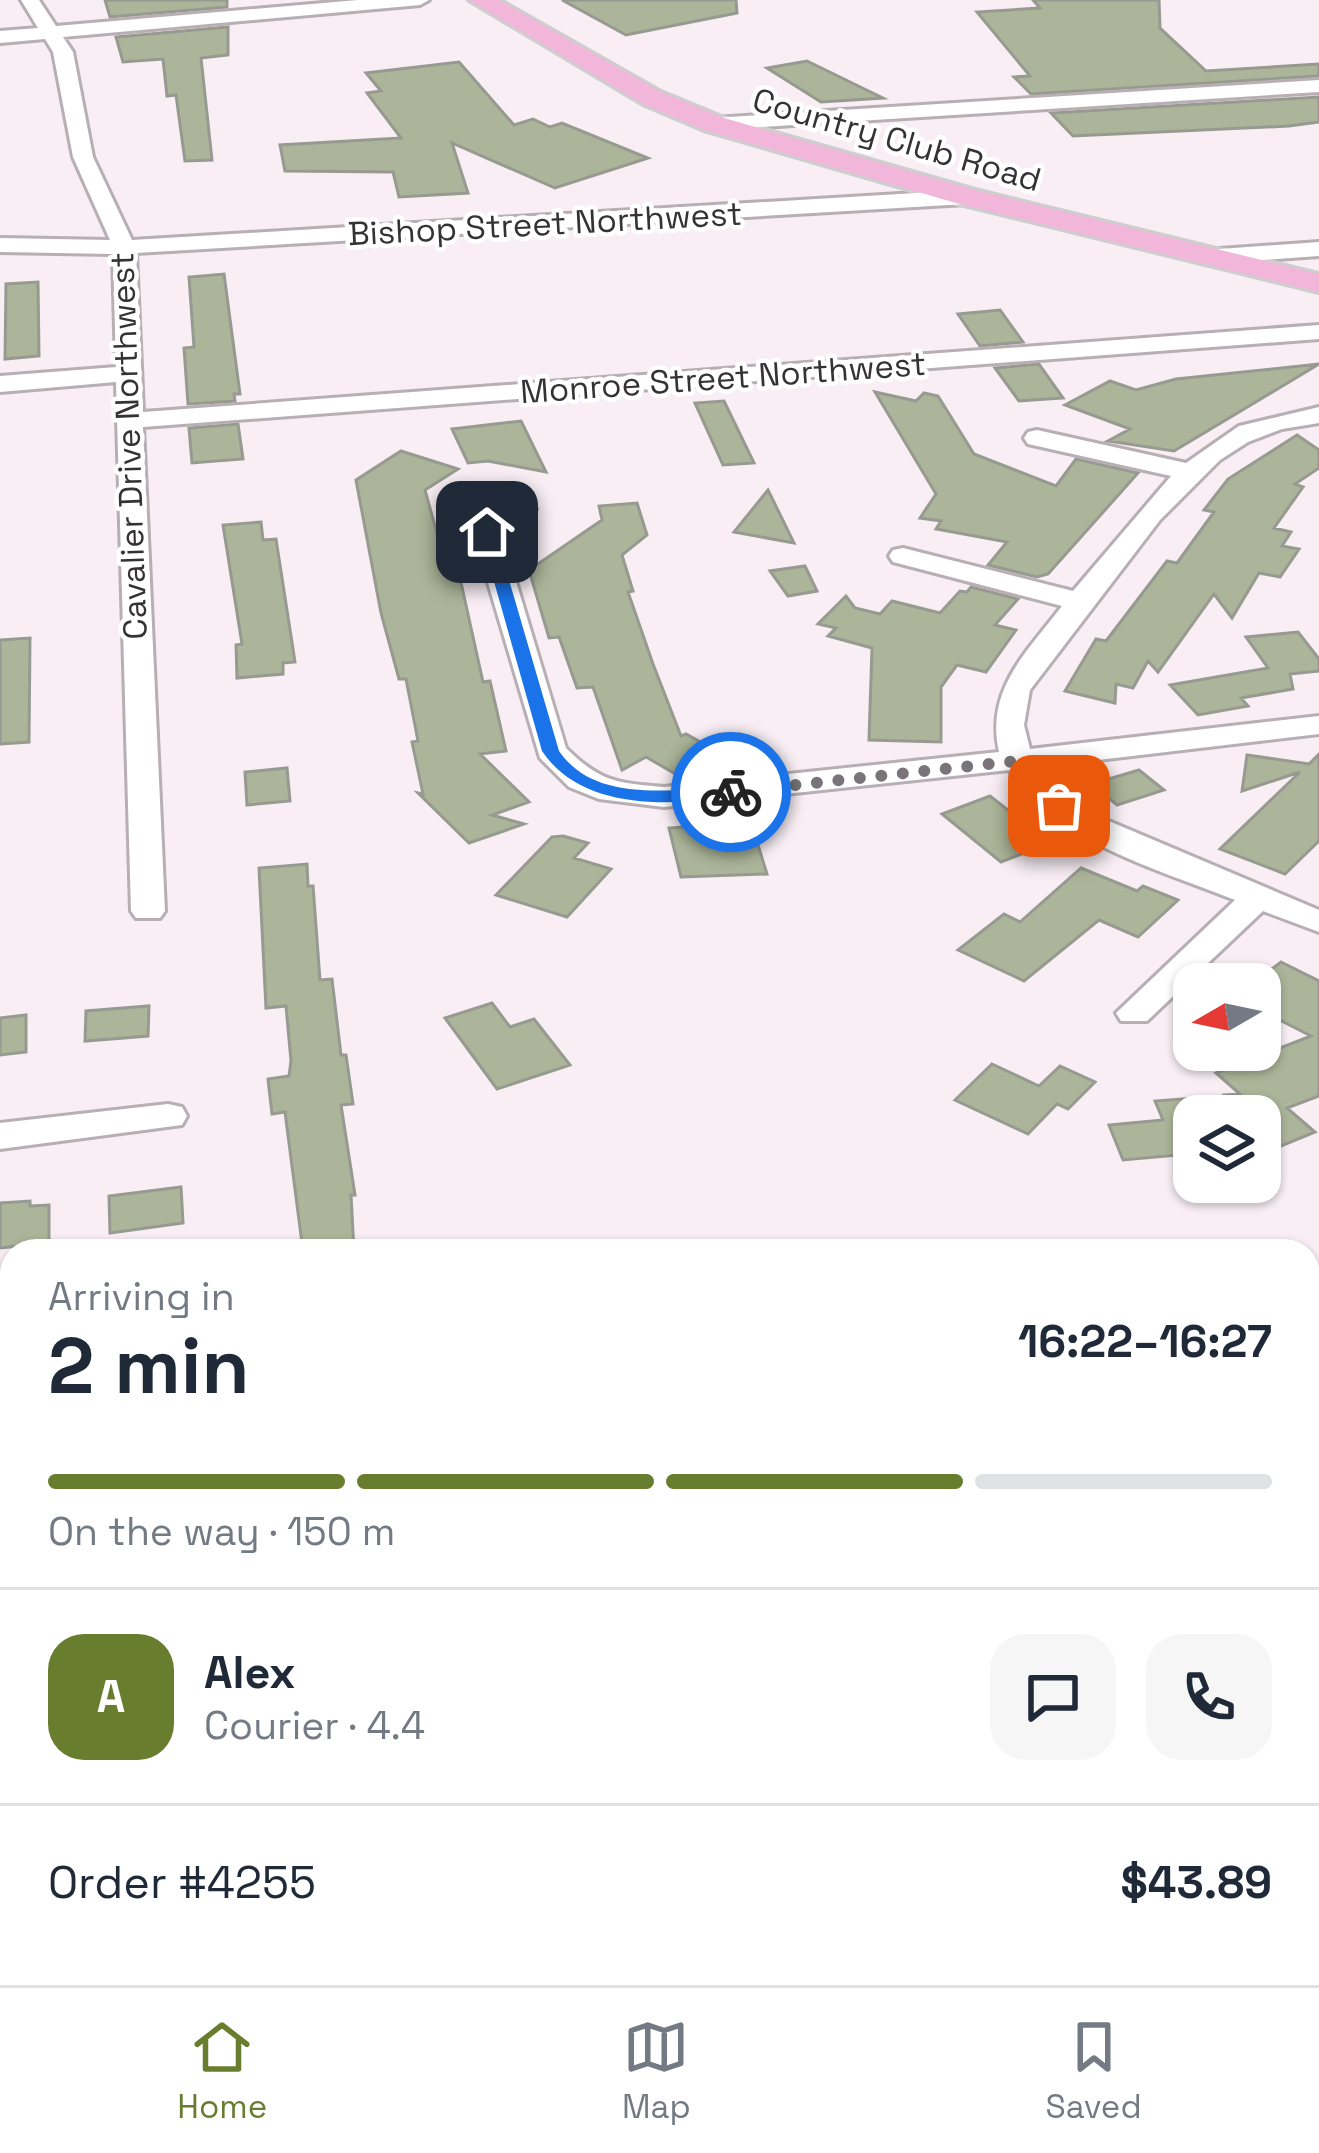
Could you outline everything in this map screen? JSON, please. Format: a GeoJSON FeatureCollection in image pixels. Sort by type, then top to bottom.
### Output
{"type":"FeatureCollection","features":[{"type":"Feature","properties":{"kind":"main road","name":"Country Club Road"},"geometry":{"type":"LineString","coordinates":[[481,0],[652,98],[714,124],[966,197],[1319,283]]}},
{"type":"Feature","properties":{"kind":"street","name":"Cavalier Drive Northwest"},"geometry":{"type":"LineString","coordinates":[[30,0],[64,52],[83,157],[124,248],[148,911]]}},
{"type":"Feature","properties":{"kind":"street"},"geometry":{"type":"LineString","coordinates":[[0,37],[420,0]]}},
{"type":"Feature","properties":{"kind":"street"},"geometry":{"type":"LineString","coordinates":[[714,124],[1319,86]]}},
{"type":"Feature","properties":{"kind":"street","name":"Bishop Street Northwest"},"geometry":{"type":"LineString","coordinates":[[0,245],[124,248],[966,197]]}},
{"type":"Feature","properties":{"kind":"street"},"geometry":{"type":"LineString","coordinates":[[1206,257],[1319,249]]}},
{"type":"Feature","properties":{"kind":"street","name":"Monroe Street Northwest"},"geometry":{"type":"LineString","coordinates":[[127,421],[1319,332]]}},
{"type":"Feature","properties":{"kind":"street"},"geometry":{"type":"LineString","coordinates":[[0,384],[126,374]]}},
{"type":"Feature","properties":{"kind":"street"},"geometry":{"type":"LineString","coordinates":[[1319,415],[1285,420],[1237,437],[1189,472],[1015,689],[1007,732],[1017,761],[1036,787],[1085,824],[1319,922]]}},
{"type":"Feature","properties":{"kind":"street"},"geometry":{"type":"LineString","coordinates":[[1037,438],[1189,472]]}},
{"type":"Feature","properties":{"kind":"street"},"geometry":{"type":"LineString","coordinates":[[522,508],[487,532],[550,751],[580,780],[610,792],[664,797],[1319,725]]}},
{"type":"Feature","properties":{"kind":"street"},"geometry":{"type":"LineString","coordinates":[[903,556],[1081,602]]}},
{"type":"Feature","properties":{"kind":"street"},"geometry":{"type":"LineString","coordinates":[[1135,1013],[1258,897]]}},
{"type":"Feature","properties":{"kind":"street"},"geometry":{"type":"LineString","coordinates":[[0,1136],[168,1116]]}},
{"type":"Feature","properties":{"kind":"building"},"geometry":{"type":"Polygon","coordinates":[[[105,0],[227,0],[227,7],[110,17],[105,0]]]}},
{"type":"Feature","properties":{"kind":"building"},"geometry":{"type":"Polygon","coordinates":[[[562,0],[736,0],[737,13],[626,35],[562,0]]]}},
{"type":"Feature","properties":{"kind":"building"},"geometry":{"type":"Polygon","coordinates":[[[1033,0],[1159,0],[1160,28],[1206,71],[1319,64],[1319,76],[1031,94],[1014,77],[1030,76],[977,12],[1040,8],[1033,0]]]}},
{"type":"Feature","properties":{"kind":"building"},"geometry":{"type":"Polygon","coordinates":[[[228,27],[228,55],[201,58],[212,160],[185,161],[176,95],[167,96],[163,59],[123,62],[116,37],[228,27]]]}},
{"type":"Feature","properties":{"kind":"building"},"geometry":{"type":"Polygon","coordinates":[[[807,61],[883,98],[821,102],[767,68],[807,61]]]}},
{"type":"Feature","properties":{"kind":"building"},"geometry":{"type":"Polygon","coordinates":[[[459,62],[514,125],[533,119],[550,127],[562,123],[648,158],[555,188],[452,143],[468,193],[399,197],[393,172],[285,171],[280,145],[401,138],[367,93],[381,91],[366,73],[459,62]]]}},
{"type":"Feature","properties":{"kind":"building"},"geometry":{"type":"Polygon","coordinates":[[[1319,97],[1319,122],[1289,126],[1073,136],[1051,113],[1319,97]]]}},
{"type":"Feature","properties":{"kind":"building"},"geometry":{"type":"Polygon","coordinates":[[[224,274],[240,394],[234,394],[235,401],[188,404],[184,348],[194,347],[189,277],[224,274]]]}},
{"type":"Feature","properties":{"kind":"building"},"geometry":{"type":"Polygon","coordinates":[[[38,282],[39,356],[5,359],[6,284],[38,282]]]}},
{"type":"Feature","properties":{"kind":"building"},"geometry":{"type":"Polygon","coordinates":[[[1000,310],[1023,342],[980,346],[958,314],[1000,310]]]}},
{"type":"Feature","properties":{"kind":"building"},"geometry":{"type":"Polygon","coordinates":[[[1039,364],[1063,398],[1019,401],[995,368],[1039,364]]]}},
{"type":"Feature","properties":{"kind":"building"},"geometry":{"type":"Polygon","coordinates":[[[1319,364],[1174,451],[1108,441],[1130,429],[1065,405],[1110,381],[1136,390],[1176,379],[1319,364]]]}},
{"type":"Feature","properties":{"kind":"building"},"geometry":{"type":"Polygon","coordinates":[[[875,392],[916,401],[924,393],[938,396],[974,454],[1056,486],[1076,459],[1138,473],[1048,574],[1037,577],[988,565],[1007,542],[936,529],[941,521],[920,518],[936,494],[875,392]]]}},
{"type":"Feature","properties":{"kind":"building"},"geometry":{"type":"Polygon","coordinates":[[[724,401],[754,463],[723,465],[695,403],[724,401]]]}},
{"type":"Feature","properties":{"kind":"building"},"geometry":{"type":"Polygon","coordinates":[[[521,421],[546,472],[488,461],[468,463],[452,429],[521,421]]]}},
{"type":"Feature","properties":{"kind":"building"},"geometry":{"type":"Polygon","coordinates":[[[238,424],[243,459],[192,463],[189,428],[238,424]]]}},
{"type":"Feature","properties":{"kind":"building"},"geometry":{"type":"Polygon","coordinates":[[[1297,435],[1319,450],[1319,468],[1295,484],[1303,487],[1274,528],[1291,532],[1282,546],[1299,549],[1280,577],[1259,573],[1232,618],[1214,594],[1158,672],[1148,661],[1133,688],[1116,684],[1115,703],[1065,691],[1096,639],[1106,641],[1167,561],[1177,563],[1214,512],[1204,510],[1228,479],[1297,435]]]}},
{"type":"Feature","properties":{"kind":"building"},"geometry":{"type":"Polygon","coordinates":[[[401,451],[458,469],[425,490],[440,544],[452,542],[483,682],[490,681],[506,751],[480,754],[529,802],[492,815],[524,824],[469,843],[418,793],[423,794],[412,742],[418,741],[406,679],[399,679],[381,613],[356,480],[401,451]]]}},
{"type":"Feature","properties":{"kind":"building"},"geometry":{"type":"Polygon","coordinates":[[[768,490],[794,543],[734,532],[768,490]]]}},
{"type":"Feature","properties":{"kind":"building"},"geometry":{"type":"Polygon","coordinates":[[[637,503],[647,535],[622,555],[633,591],[628,592],[681,736],[686,734],[722,754],[679,776],[646,757],[622,770],[593,687],[577,688],[559,637],[549,638],[529,570],[602,520],[599,506],[637,503]]]}},
{"type":"Feature","properties":{"kind":"building"},"geometry":{"type":"Polygon","coordinates":[[[261,522],[263,540],[276,539],[295,662],[283,663],[283,674],[237,678],[236,645],[242,644],[223,525],[261,522]]]}},
{"type":"Feature","properties":{"kind":"building"},"geometry":{"type":"Polygon","coordinates":[[[805,566],[817,591],[788,596],[770,571],[805,566]]]}},
{"type":"Feature","properties":{"kind":"building"},"geometry":{"type":"Polygon","coordinates":[[[971,587],[1018,599],[995,625],[1016,630],[986,672],[957,665],[941,687],[941,742],[869,740],[872,648],[828,636],[836,628],[818,624],[846,596],[855,608],[880,614],[892,601],[940,613],[960,591],[971,587]]]}},
{"type":"Feature","properties":{"kind":"building"},"geometry":{"type":"Polygon","coordinates":[[[1298,632],[1319,659],[1319,671],[1290,674],[1293,689],[1241,698],[1248,706],[1198,715],[1170,685],[1268,668],[1246,637],[1298,632]]]}},
{"type":"Feature","properties":{"kind":"building"},"geometry":{"type":"Polygon","coordinates":[[[30,638],[29,742],[0,744],[0,640],[30,638]]]}},
{"type":"Feature","properties":{"kind":"building"},"geometry":{"type":"Polygon","coordinates":[[[1319,754],[1319,841],[1285,874],[1220,849],[1300,772],[1242,791],[1247,755],[1309,764],[1319,754]]]}},
{"type":"Feature","properties":{"kind":"building"},"geometry":{"type":"Polygon","coordinates":[[[287,768],[290,801],[247,805],[245,772],[287,768]]]}},
{"type":"Feature","properties":{"kind":"building"},"geometry":{"type":"Polygon","coordinates":[[[1139,770],[1164,790],[1117,805],[1092,784],[1139,770]]]}},
{"type":"Feature","properties":{"kind":"building"},"geometry":{"type":"Polygon","coordinates":[[[990,796],[1050,843],[1001,862],[942,814],[990,796]]]}},
{"type":"Feature","properties":{"kind":"building"},"geometry":{"type":"Polygon","coordinates":[[[707,825],[711,839],[755,835],[767,874],[681,877],[669,828],[707,825]]]}},
{"type":"Feature","properties":{"kind":"building"},"geometry":{"type":"Polygon","coordinates":[[[552,837],[588,843],[574,858],[611,869],[567,917],[496,895],[552,837]]]}},
{"type":"Feature","properties":{"kind":"building"},"geometry":{"type":"Polygon","coordinates":[[[307,864],[308,886],[313,886],[320,980],[332,979],[341,1055],[346,1055],[353,1104],[341,1105],[355,1195],[351,1195],[353,1239],[301,1239],[285,1112],[272,1114],[268,1079],[289,1076],[291,1061],[286,1006],[266,1008],[259,868],[307,864]]]}},
{"type":"Feature","properties":{"kind":"building"},"geometry":{"type":"Polygon","coordinates":[[[1081,868],[1137,891],[1143,886],[1178,900],[1138,937],[1099,920],[1024,981],[958,950],[1004,914],[1020,922],[1081,868]]]}},
{"type":"Feature","properties":{"kind":"building"},"geometry":{"type":"Polygon","coordinates":[[[1280,963],[1319,981],[1319,1096],[1287,1108],[1315,1132],[1281,1146],[1281,1095],[1225,1095],[1240,1094],[1216,1073],[1281,1071],[1281,1048],[1311,1036],[1281,1021],[1280,963]]]}},
{"type":"Feature","properties":{"kind":"building"},"geometry":{"type":"Polygon","coordinates":[[[492,1003],[510,1027],[534,1019],[570,1065],[497,1089],[445,1018],[492,1003]]]}},
{"type":"Feature","properties":{"kind":"building"},"geometry":{"type":"Polygon","coordinates":[[[149,1006],[148,1036],[85,1041],[86,1011],[149,1006]]]}},
{"type":"Feature","properties":{"kind":"building"},"geometry":{"type":"Polygon","coordinates":[[[26,1015],[26,1052],[0,1055],[0,1018],[26,1015]]]}},
{"type":"Feature","properties":{"kind":"building"},"geometry":{"type":"Polygon","coordinates":[[[992,1064],[1039,1086],[1060,1066],[1095,1082],[1068,1109],[1057,1104],[1028,1134],[955,1100],[992,1064]]]}},
{"type":"Feature","properties":{"kind":"building"},"geometry":{"type":"Polygon","coordinates":[[[1173,1100],[1173,1155],[1123,1160],[1109,1125],[1163,1120],[1155,1101],[1173,1100]]]}},
{"type":"Feature","properties":{"kind":"building"},"geometry":{"type":"Polygon","coordinates":[[[181,1187],[183,1223],[110,1233],[109,1196],[181,1187]]]}},
{"type":"Feature","properties":{"kind":"building"},"geometry":{"type":"Polygon","coordinates":[[[0,1203],[49,1205],[49,1239],[0,1239],[0,1203]]]}},
{"type":"Feature","properties":{"kind":"way so far"},"geometry":{"type":"LineString","coordinates":[[731,792],[1017,761],[1036,787],[1059,806]]}},
{"type":"Feature","properties":{"kind":"route"},"geometry":{"type":"LineString","coordinates":[[487,532],[550,751],[560,766],[594,786],[636,796],[731,792]]}}]}
